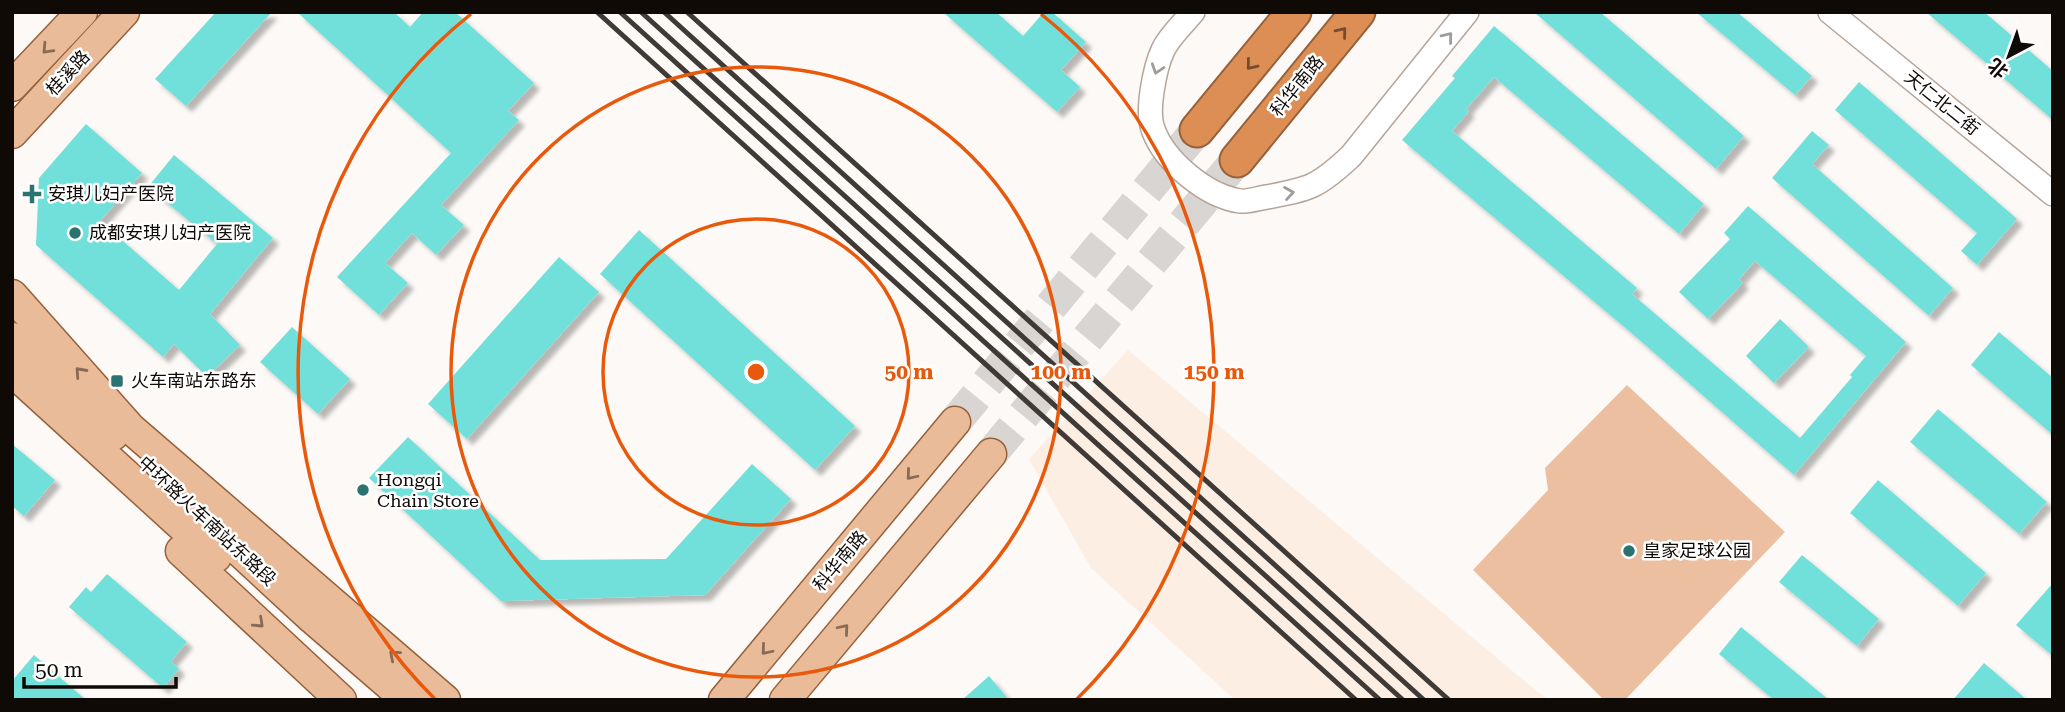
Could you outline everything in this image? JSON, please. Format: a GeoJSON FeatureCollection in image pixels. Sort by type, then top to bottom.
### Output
{"type":"FeatureCollection","features":[{"type":"Feature","properties":{"kind":"highway"},"geometry":{"type":"LineString","coordinates":[[1198,130],[1294,12]]}},
{"type":"Feature","properties":{"kind":"highway","name":"科华南路"},"geometry":{"type":"LineString","coordinates":[[1237,160],[1358,12]]}},
{"type":"Feature","properties":{"kind":"main road","name":"桂溪路"},"geometry":{"type":"LineString","coordinates":[[12,86],[82,12]]}},
{"type":"Feature","properties":{"kind":"main road","name":"桂溪路"},"geometry":{"type":"LineString","coordinates":[[12,133],[124,12]]}},
{"type":"Feature","properties":{"kind":"main road"},"geometry":{"type":"LineString","coordinates":[[12,295],[130,428],[446,700]]}},
{"type":"Feature","properties":{"kind":"main road","name":"中环路火车南站东路段"},"geometry":{"type":"LineString","coordinates":[[12,338],[43,370],[292,600],[407,700]]}},
{"type":"Feature","properties":{"kind":"main road","name":"中环路火车南站东路段"},"geometry":{"type":"LineString","coordinates":[[12,371],[376,700]]}},
{"type":"Feature","properties":{"kind":"main road"},"geometry":{"type":"LineString","coordinates":[[12,392],[341,700]]}},
{"type":"Feature","properties":{"kind":"main road","name":"科华南路"},"geometry":{"type":"LineString","coordinates":[[732,690],[955,422]]}},
{"type":"Feature","properties":{"kind":"main road"},"geometry":{"type":"LineString","coordinates":[[785,700],[991,454]]}},
{"type":"Feature","properties":{"kind":"main road"},"geometry":{"type":"LineString","coordinates":[[701,700],[732,690]]}},
{"type":"Feature","properties":{"kind":"street"},"geometry":{"type":"LineString","coordinates":[[1193,12],[1164,48],[1152,85],[1152,127],[1171,160],[1201,186],[1241,201],[1297,192],[1316,185],[1334,173],[1351,156],[1468,12]]}},
{"type":"Feature","properties":{"kind":"street","name":"天仁北二街"},"geometry":{"type":"LineString","coordinates":[[1830,12],[2053,194]]}},
{"type":"Feature","properties":{"kind":"shaded area"},"geometry":{"type":"Polygon","coordinates":[[[1128,350],[1549,700],[1235,700],[1091,568],[1029,459],[1128,350]]]}},
{"type":"Feature","properties":{"kind":"shaded area","name":"皇家足球公园"},"geometry":{"type":"Polygon","coordinates":[[[1627,385],[1785,532],[1625,700],[1604,700],[1473,570],[1548,490],[1545,468],[1627,385]]]}},
{"type":"Feature","properties":{"kind":"building"},"geometry":{"type":"Polygon","coordinates":[[[216,12],[272,12],[186,106],[155,79],[216,12]]]}},
{"type":"Feature","properties":{"kind":"building"},"geometry":{"type":"Polygon","coordinates":[[[297,12],[394,12],[410,27],[423,12],[455,12],[534,83],[508,111],[519,120],[441,205],[464,225],[436,255],[412,233],[385,263],[408,283],[379,315],[337,277],[451,153],[297,12]]]}},
{"type":"Feature","properties":{"kind":"building"},"geometry":{"type":"Polygon","coordinates":[[[943,12],[996,12],[1023,36],[1044,12],[1052,12],[1086,42],[1061,70],[1080,87],[1057,112],[943,12]]]}},
{"type":"Feature","properties":{"kind":"building"},"geometry":{"type":"Polygon","coordinates":[[[1534,12],[1600,12],[1744,136],[1716,169],[1534,12]]]}},
{"type":"Feature","properties":{"kind":"building"},"geometry":{"type":"Polygon","coordinates":[[[1696,12],[1737,12],[1812,76],[1795,95],[1696,12]]]}},
{"type":"Feature","properties":{"kind":"building"},"geometry":{"type":"Polygon","coordinates":[[[1926,12],[1984,12],[2053,71],[2053,120],[1926,12]]]}},
{"type":"Feature","properties":{"kind":"building"},"geometry":{"type":"Polygon","coordinates":[[[1494,26],[1704,204],[1679,234],[1494,77],[1466,109],[1469,111],[1452,131],[1637,288],[1632,294],[1800,438],[1852,377],[1850,375],[1866,356],[1755,261],[1739,279],[1743,283],[1708,319],[1679,292],[1730,239],[1724,233],[1748,206],[1906,342],[1794,475],[1635,336],[1402,140],[1455,78],[1452,76],[1494,26]]]}},
{"type":"Feature","properties":{"kind":"building"},"geometry":{"type":"Polygon","coordinates":[[[1859,82],[2017,219],[1977,265],[1961,251],[1977,233],[1835,110],[1859,82]]]}},
{"type":"Feature","properties":{"kind":"building","name":"成都安琪儿妇产医院"},"geometry":{"type":"Polygon","coordinates":[[[86,124],[142,173],[100,221],[179,290],[217,244],[148,187],[174,155],[273,238],[210,314],[240,345],[207,377],[174,344],[163,357],[36,245],[39,178],[86,124]]]}},
{"type":"Feature","properties":{"kind":"building"},"geometry":{"type":"Polygon","coordinates":[[[1812,131],[1829,145],[1812,164],[1953,288],[1929,316],[1772,178],[1812,131]]]}},
{"type":"Feature","properties":{"kind":"building"},"geometry":{"type":"Polygon","coordinates":[[[639,230],[855,426],[815,470],[600,274],[639,230]]]}},
{"type":"Feature","properties":{"kind":"building"},"geometry":{"type":"Polygon","coordinates":[[[559,257],[599,292],[467,439],[428,404],[559,257]]]}},
{"type":"Feature","properties":{"kind":"building"},"geometry":{"type":"Polygon","coordinates":[[[1780,319],[1809,347],[1774,383],[1746,356],[1780,319]]]}},
{"type":"Feature","properties":{"kind":"building"},"geometry":{"type":"Polygon","coordinates":[[[292,327],[350,379],[318,414],[260,362],[292,327]]]}},
{"type":"Feature","properties":{"kind":"building"},"geometry":{"type":"Polygon","coordinates":[[[1999,332],[2053,378],[2053,435],[1971,365],[1999,332]]]}},
{"type":"Feature","properties":{"kind":"building"},"geometry":{"type":"Polygon","coordinates":[[[1938,409],[2047,502],[2019,534],[1910,442],[1938,409]]]}},
{"type":"Feature","properties":{"kind":"building"},"geometry":{"type":"Polygon","coordinates":[[[408,437],[540,560],[666,559],[752,464],[791,499],[705,595],[501,601],[369,478],[408,437]]]}},
{"type":"Feature","properties":{"kind":"building"},"geometry":{"type":"Polygon","coordinates":[[[12,444],[55,480],[24,516],[12,506],[12,444]]]}},
{"type":"Feature","properties":{"kind":"building"},"geometry":{"type":"Polygon","coordinates":[[[1878,480],[1986,573],[1958,606],[1850,513],[1878,480]]]}},
{"type":"Feature","properties":{"kind":"building"},"geometry":{"type":"Polygon","coordinates":[[[1802,555],[1879,619],[1857,646],[1779,582],[1802,555]]]}},
{"type":"Feature","properties":{"kind":"building"},"geometry":{"type":"Polygon","coordinates":[[[107,574],[187,642],[171,661],[179,669],[163,688],[69,607],[86,587],[91,592],[107,574]]]}},
{"type":"Feature","properties":{"kind":"building"},"geometry":{"type":"Polygon","coordinates":[[[2053,583],[2053,656],[2016,625],[2053,583]]]}},
{"type":"Feature","properties":{"kind":"building"},"geometry":{"type":"Polygon","coordinates":[[[1741,627],[1829,700],[1774,700],[1719,654],[1741,627]]]}},
{"type":"Feature","properties":{"kind":"building"},"geometry":{"type":"Polygon","coordinates":[[[34,655],[86,700],[12,700],[12,681],[34,655]]]}},
{"type":"Feature","properties":{"kind":"building"},"geometry":{"type":"Polygon","coordinates":[[[1984,663],[2027,700],[1953,700],[1984,663]]]}},
{"type":"Feature","properties":{"kind":"building"},"geometry":{"type":"Polygon","coordinates":[[[989,676],[1009,700],[962,700],[989,676]]]}},
{"type":"Feature","properties":{"kind":"tunnel"},"geometry":{"type":"LineString","coordinates":[[955,422],[1197,130]]}},
{"type":"Feature","properties":{"kind":"tunnel"},"geometry":{"type":"LineString","coordinates":[[991,454],[1237,160]]}},
{"type":"Feature","properties":{"kind":"railway"},"geometry":{"type":"LineString","coordinates":[[597,12],[1356,700]]}},
{"type":"Feature","properties":{"kind":"railway"},"geometry":{"type":"LineString","coordinates":[[620,12],[1380,700]]}},
{"type":"Feature","properties":{"kind":"railway"},"geometry":{"type":"LineString","coordinates":[[641,12],[1403,700]]}},
{"type":"Feature","properties":{"kind":"railway"},"geometry":{"type":"LineString","coordinates":[[664,12],[1424,700]]}},
{"type":"Feature","properties":{"kind":"railway"},"geometry":{"type":"LineString","coordinates":[[687,12],[1449,700]]}},
{"type":"Feature","properties":{"kind":"place","name":"安琪儿妇产医院"},"geometry":{"type":"Point","coordinates":[32,194]}},
{"type":"Feature","properties":{"kind":"place","name":"成都安琪儿妇产医院"},"geometry":{"type":"Point","coordinates":[75,233]}},
{"type":"Feature","properties":{"kind":"place","name":"火车南站东路东"},"geometry":{"type":"Point","coordinates":[117,381]}},
{"type":"Feature","properties":{"kind":"place","name":"Hongqi Chain Store"},"geometry":{"type":"Point","coordinates":[363,490]}},
{"type":"Feature","properties":{"kind":"place","name":"皇家足球公园"},"geometry":{"type":"Point","coordinates":[1629,551]}}]}
